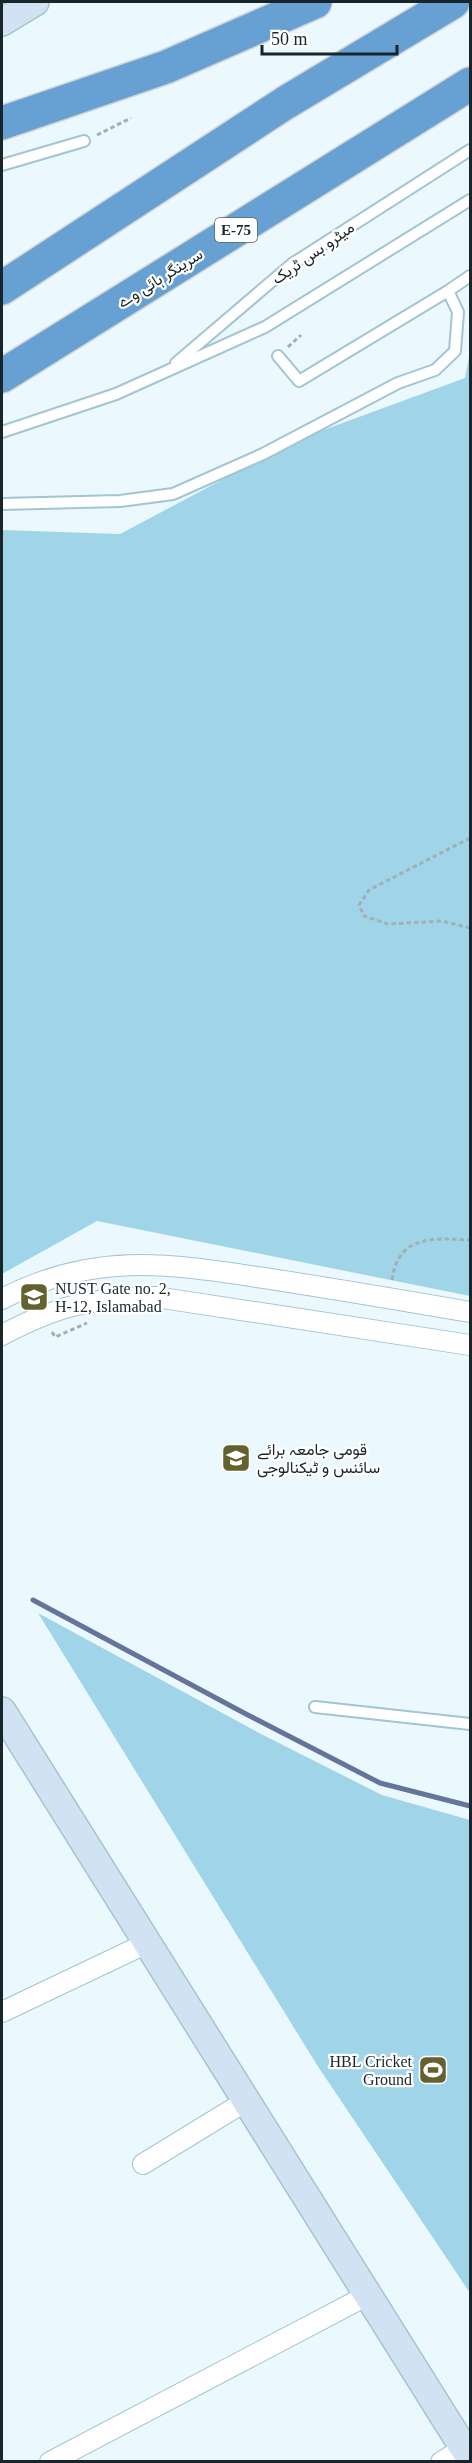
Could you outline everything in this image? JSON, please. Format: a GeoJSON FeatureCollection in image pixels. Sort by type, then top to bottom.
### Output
{"type":"FeatureCollection","features":[{"type":"Feature","properties":{"kind":"highway"},"geometry":{"type":"LineString","coordinates":[[2,123],[166,67],[315,2]]}},
{"type":"Feature","properties":{"kind":"highway"},"geometry":{"type":"LineString","coordinates":[[2,288],[285,103],[453,2]]}},
{"type":"Feature","properties":{"kind":"highway","name":"سرینگر ہائی وے"},"geometry":{"type":"LineString","coordinates":[[2,376],[471,84]]}},
{"type":"Feature","properties":{"kind":"main road"},"geometry":{"type":"LineString","coordinates":[[2,22],[35,2]]}},
{"type":"Feature","properties":{"kind":"main road"},"geometry":{"type":"LineString","coordinates":[[2,1711],[368,2295],[459,2456]]}},
{"type":"Feature","properties":{"kind":"street"},"geometry":{"type":"LineString","coordinates":[[2,1299],[58,1276],[132,1264],[174,1265],[389,1296],[471,1312]]}},
{"type":"Feature","properties":{"kind":"street"},"geometry":{"type":"LineString","coordinates":[[2,1335],[42,1314],[96,1300],[156,1297],[471,1345]]}},
{"type":"Feature","properties":{"kind":"street"},"geometry":{"type":"LineString","coordinates":[[2,2012],[146,1944]]}},
{"type":"Feature","properties":{"kind":"street"},"geometry":{"type":"LineString","coordinates":[[143,2164],[246,2101]]}},
{"type":"Feature","properties":{"kind":"street"},"geometry":{"type":"LineString","coordinates":[[50,2462],[368,2295]]}},
{"type":"Feature","properties":{"kind":"lane"},"geometry":{"type":"LineString","coordinates":[[2,165],[84,141]]}},
{"type":"Feature","properties":{"kind":"lane","name":"میٹرو بس ٹریک"},"geometry":{"type":"LineString","coordinates":[[167,371],[292,264],[471,150]]}},
{"type":"Feature","properties":{"kind":"lane","name":"میٹرو بس ٹریک"},"geometry":{"type":"LineString","coordinates":[[2,432],[116,394],[265,327],[471,200]]}},
{"type":"Feature","properties":{"kind":"lane"},"geometry":{"type":"LineString","coordinates":[[278,356],[299,381],[471,276]]}},
{"type":"Feature","properties":{"kind":"lane"},"geometry":{"type":"LineString","coordinates":[[2,504],[120,501],[172,494],[263,454],[398,383],[435,370],[454,351],[458,312],[448,291]]}},
{"type":"Feature","properties":{"kind":"lane"},"geometry":{"type":"LineString","coordinates":[[315,1707],[471,1724]]}},
{"type":"Feature","properties":{"kind":"path"},"geometry":{"type":"LineString","coordinates":[[84,141],[131,118]]}},
{"type":"Feature","properties":{"kind":"path"},"geometry":{"type":"LineString","coordinates":[[471,838],[369,890],[359,905],[364,916],[388,924],[442,921],[471,928]]}},
{"type":"Feature","properties":{"kind":"path"},"geometry":{"type":"LineString","coordinates":[[389,1296],[399,1255],[410,1245],[431,1240],[471,1240]]}},
{"type":"Feature","properties":{"kind":"path"},"geometry":{"type":"LineString","coordinates":[[42,1314],[55,1338],[94,1321]]}},
{"type":"Feature","properties":{"kind":"shaded area"},"geometry":{"type":"Polygon","coordinates":[[[470,352],[470,1296],[97,1221],[2,1274],[2,530],[120,534],[299,439],[465,378],[470,352]]]}},
{"type":"Feature","properties":{"kind":"shaded area"},"geometry":{"type":"Polygon","coordinates":[[[38,1613],[259,1733],[382,1795],[470,1820],[470,2293],[317,2065],[38,1613]]]}},
{"type":"Feature","properties":{"kind":"waterway"},"geometry":{"type":"LineString","coordinates":[[33,1600],[380,1783],[470,1806]]}},
{"type":"Feature","properties":{"kind":"place","name":"NUST Gate no. 2, H-12, Islamabad"},"geometry":{"type":"Point","coordinates":[34,1297]}},
{"type":"Feature","properties":{"kind":"place","name":"قومی جامعہ برائے سائنس و ٹیکنالوجی"},"geometry":{"type":"Point","coordinates":[236,1458]}},
{"type":"Feature","properties":{"kind":"place","name":"HBL Cricket Ground"},"geometry":{"type":"Point","coordinates":[433,2070]}}]}
